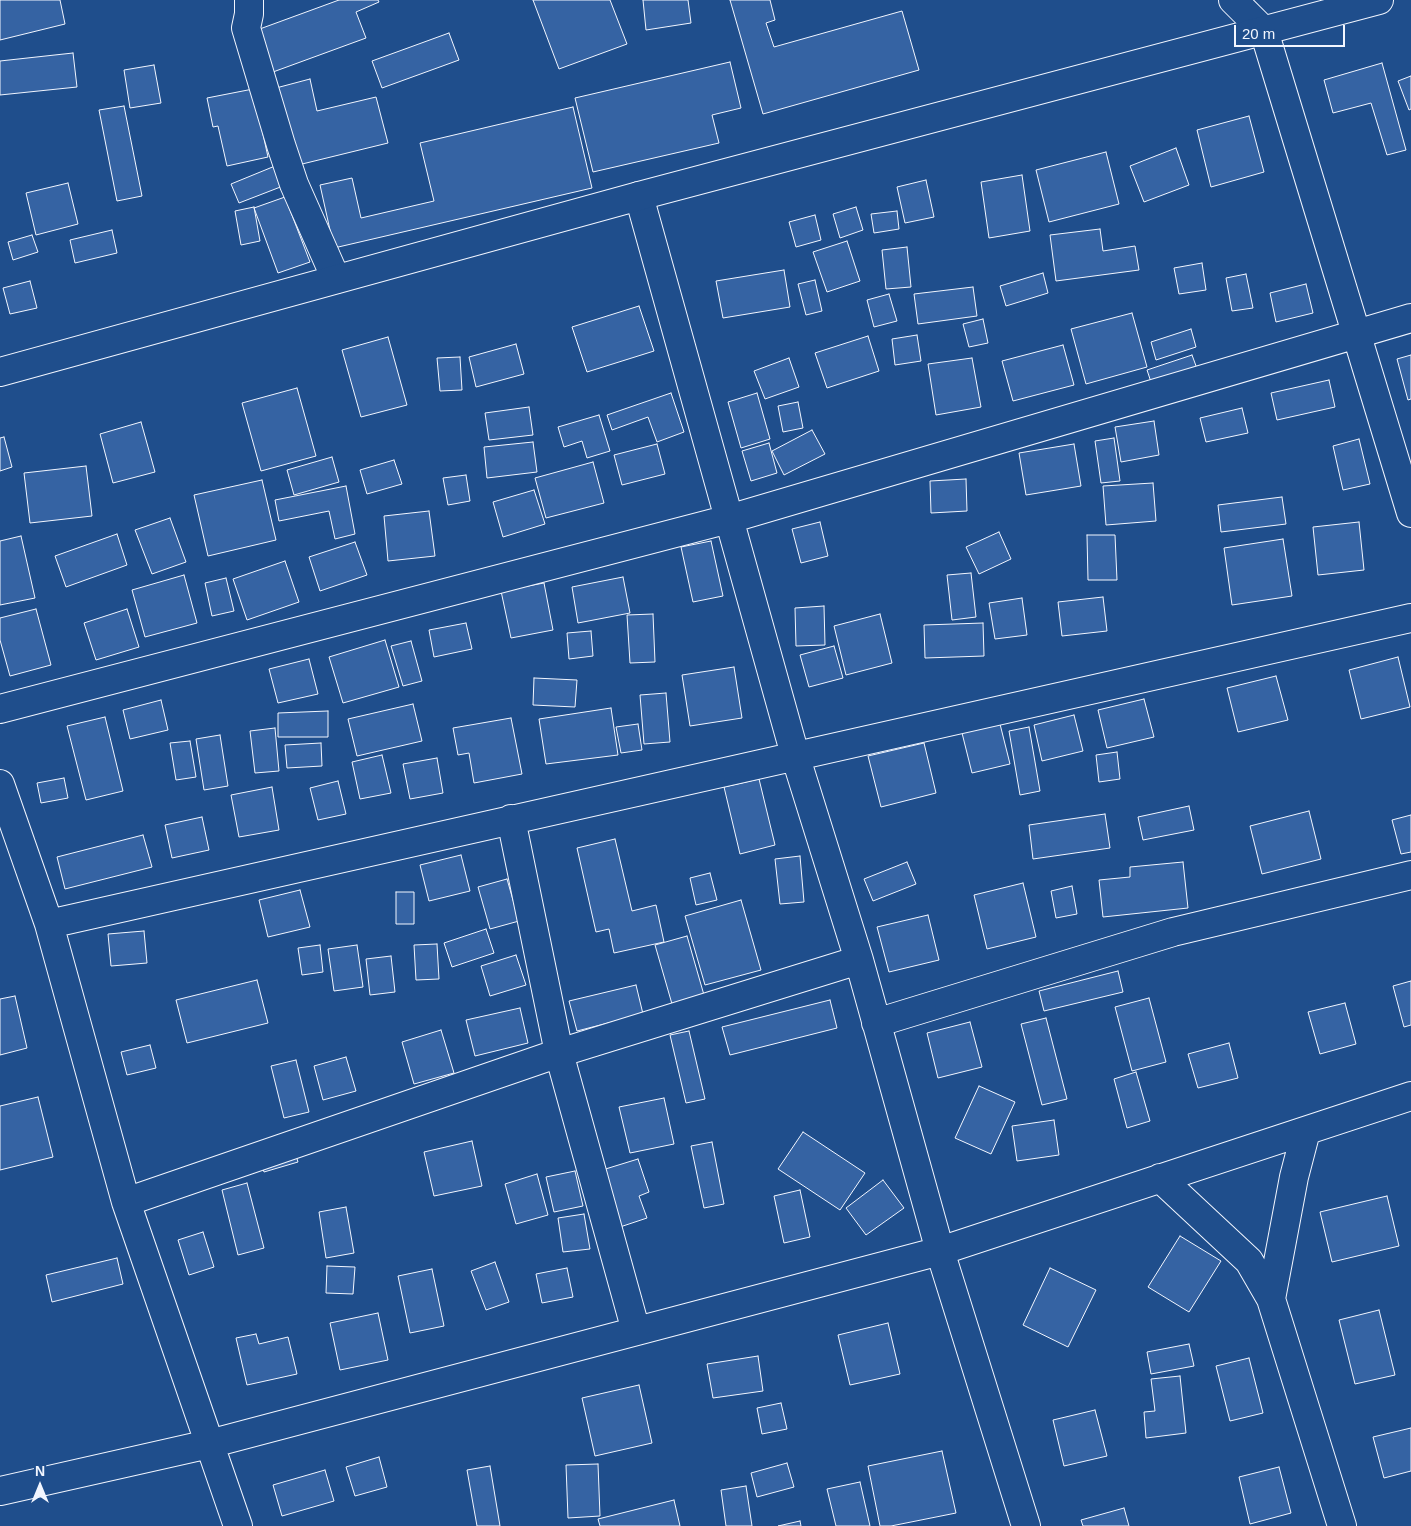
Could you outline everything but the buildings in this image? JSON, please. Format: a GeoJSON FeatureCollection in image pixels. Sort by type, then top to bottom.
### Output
{"type":"FeatureCollection","features":[{"type":"Feature","properties":{"kind":"street"},"geometry":{"type":"LineString","coordinates":[[249,0],[246,28],[281,145],[294,184],[336,279]]}},
{"type":"Feature","properties":{"kind":"street"},"geometry":{"type":"LineString","coordinates":[[1233,0],[1264,31],[1358,333],[1411,513]]}},
{"type":"Feature","properties":{"kind":"street"},"geometry":{"type":"LineString","coordinates":[[0,372],[639,196],[1379,0]]}},
{"type":"Feature","properties":{"kind":"street"},"geometry":{"type":"LineString","coordinates":[[639,196],[795,755],[859,960],[940,1251],[1026,1526]]}},
{"type":"Feature","properties":{"kind":"street"},"geometry":{"type":"LineString","coordinates":[[0,709],[729,520],[1411,318]]}},
{"type":"Feature","properties":{"kind":"street"},"geometry":{"type":"LineString","coordinates":[[48,924],[1411,618]]}},
{"type":"Feature","properties":{"kind":"street"},"geometry":{"type":"LineString","coordinates":[[0,784],[48,924],[126,1202],[238,1526]]}},
{"type":"Feature","properties":{"kind":"street"},"geometry":{"type":"LineString","coordinates":[[511,819],[559,1053],[636,1331]]}},
{"type":"Feature","properties":{"kind":"street"},"geometry":{"type":"LineString","coordinates":[[876,1023],[1173,932],[1411,875]]}},
{"type":"Feature","properties":{"kind":"street"},"geometry":{"type":"LineString","coordinates":[[126,1202],[559,1053],[859,960]]}},
{"type":"Feature","properties":{"kind":"street"},"geometry":{"type":"LineString","coordinates":[[0,1491],[210,1444],[940,1251],[1411,1096]]}},
{"type":"Feature","properties":{"kind":"street"},"geometry":{"type":"LineString","coordinates":[[1271,1299],[1294,1177],[1306,1131]]}},
{"type":"Feature","properties":{"kind":"street"},"geometry":{"type":"LineString","coordinates":[[1160,1178],[1248,1261],[1271,1299],[1342,1526]]}}]}
